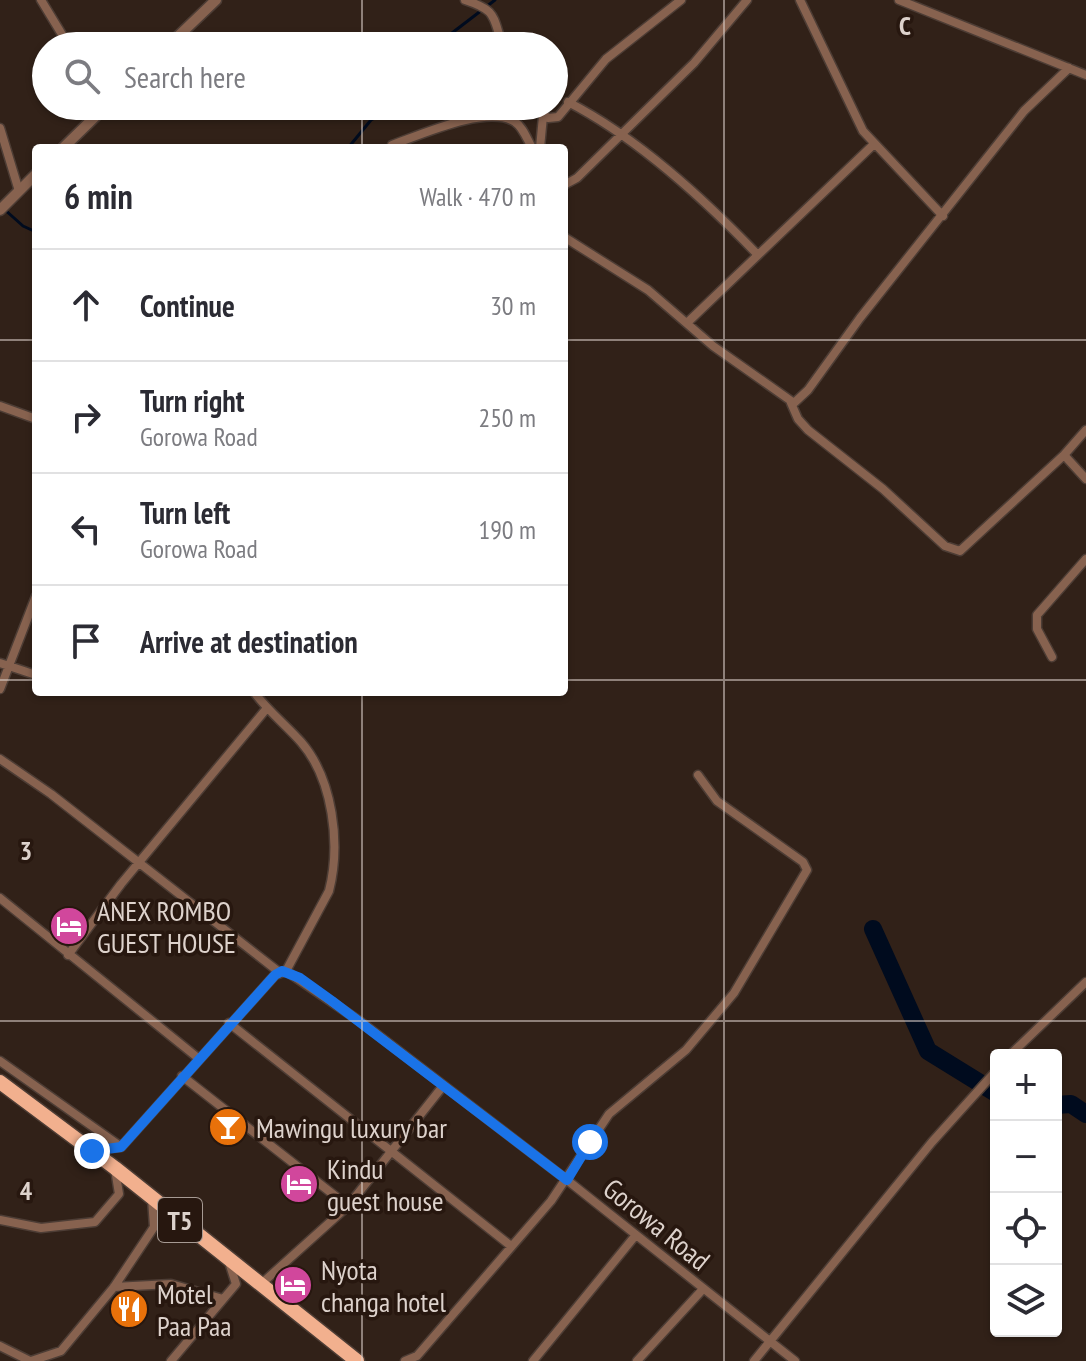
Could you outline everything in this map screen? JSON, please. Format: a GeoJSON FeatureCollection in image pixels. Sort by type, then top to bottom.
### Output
{"type":"FeatureCollection","features":[{"type":"Feature","properties":{"kind":"highway","name":"T5"},"geometry":{"type":"LineString","coordinates":[[0,1082],[115,1168],[259,1286],[357,1361]]}},
{"type":"Feature","properties":{"kind":"street"},"geometry":{"type":"LineString","coordinates":[[41,0],[60,32]]}},
{"type":"Feature","properties":{"kind":"street"},"geometry":{"type":"LineString","coordinates":[[183,32],[216,0]]}},
{"type":"Feature","properties":{"kind":"street"},"geometry":{"type":"LineString","coordinates":[[465,0],[488,8],[493,13],[499,32]]}},
{"type":"Feature","properties":{"kind":"street"},"geometry":{"type":"LineString","coordinates":[[681,0],[619,47],[568,102],[621,136],[689,190],[757,254]]}},
{"type":"Feature","properties":{"kind":"street"},"geometry":{"type":"LineString","coordinates":[[568,183],[577,178],[694,63],[747,0]]}},
{"type":"Feature","properties":{"kind":"street"},"geometry":{"type":"LineString","coordinates":[[800,0],[843,92],[873,145],[943,216]]}},
{"type":"Feature","properties":{"kind":"street"},"geometry":{"type":"LineString","coordinates":[[899,0],[1086,75]]}},
{"type":"Feature","properties":{"kind":"street"},"geometry":{"type":"LineString","coordinates":[[791,403],[808,390],[860,318],[1024,111],[1069,68]]}},
{"type":"Feature","properties":{"kind":"street"},"geometry":{"type":"LineString","coordinates":[[67,144],[92,120]]}},
{"type":"Feature","properties":{"kind":"street"},"geometry":{"type":"LineString","coordinates":[[395,144],[470,120]]}},
{"type":"Feature","properties":{"kind":"street"},"geometry":{"type":"LineString","coordinates":[[509,120],[518,123],[530,144]]}},
{"type":"Feature","properties":{"kind":"street"},"geometry":{"type":"LineString","coordinates":[[540,144],[543,120]]}},
{"type":"Feature","properties":{"kind":"street"},"geometry":{"type":"LineString","coordinates":[[0,128],[19,191]]}},
{"type":"Feature","properties":{"kind":"street"},"geometry":{"type":"LineString","coordinates":[[688,322],[873,145]]}},
{"type":"Feature","properties":{"kind":"street"},"geometry":{"type":"LineString","coordinates":[[0,210],[32,178]]}},
{"type":"Feature","properties":{"kind":"street"},"geometry":{"type":"LineString","coordinates":[[568,239],[629,276],[688,322],[713,346],[791,403],[798,419],[808,430],[952,550],[962,551],[1064,455],[1086,430]]}},
{"type":"Feature","properties":{"kind":"street"},"geometry":{"type":"LineString","coordinates":[[0,406],[32,418]]}},
{"type":"Feature","properties":{"kind":"street"},"geometry":{"type":"LineString","coordinates":[[1064,455],[1086,479]]}},
{"type":"Feature","properties":{"kind":"street"},"geometry":{"type":"LineString","coordinates":[[1052,657],[1037,629],[1037,615],[1086,559]]}},
{"type":"Feature","properties":{"kind":"street"},"geometry":{"type":"LineString","coordinates":[[0,689],[32,607]]}},
{"type":"Feature","properties":{"kind":"street"},"geometry":{"type":"LineString","coordinates":[[0,663],[32,674]]}},
{"type":"Feature","properties":{"kind":"street"},"geometry":{"type":"LineString","coordinates":[[92,1151],[121,1147],[229,1023],[282,972],[329,891],[334,855],[322,776],[301,742],[257,696]]}},
{"type":"Feature","properties":{"kind":"street"},"geometry":{"type":"LineString","coordinates":[[68,955],[121,884],[267,708]]}},
{"type":"Feature","properties":{"kind":"street","name":"Gorowa Road"},"geometry":{"type":"LineString","coordinates":[[0,759],[282,972],[332,1001],[567,1180],[795,1361]]}},
{"type":"Feature","properties":{"kind":"street"},"geometry":{"type":"LineString","coordinates":[[405,1361],[417,1356],[567,1180],[609,1114],[686,1050],[739,987],[807,870],[807,864],[717,801],[698,775]]}},
{"type":"Feature","properties":{"kind":"street"},"geometry":{"type":"LineString","coordinates":[[0,898],[198,1058]]}},
{"type":"Feature","properties":{"kind":"street"},"geometry":{"type":"LineString","coordinates":[[1016,1049],[1086,982]]}},
{"type":"Feature","properties":{"kind":"street"},"geometry":{"type":"LineString","coordinates":[[229,1023],[511,1246]]}},
{"type":"Feature","properties":{"kind":"street"},"geometry":{"type":"LineString","coordinates":[[0,1061],[121,1147]]}},
{"type":"Feature","properties":{"kind":"street"},"geometry":{"type":"LineString","coordinates":[[182,1076],[348,1206]]}},
{"type":"Feature","properties":{"kind":"street"},"geometry":{"type":"LineString","coordinates":[[754,1361],[932,1142],[990,1078]]}},
{"type":"Feature","properties":{"kind":"street"},"geometry":{"type":"LineString","coordinates":[[259,1286],[348,1206],[443,1086]]}},
{"type":"Feature","properties":{"kind":"street"},"geometry":{"type":"LineString","coordinates":[[0,1220],[41,1228],[95,1222],[119,1194],[115,1168]]}},
{"type":"Feature","properties":{"kind":"street"},"geometry":{"type":"LineString","coordinates":[[0,1346],[31,1361],[53,1356],[66,1346],[114,1287],[154,1227],[152,1198]]}},
{"type":"Feature","properties":{"kind":"street"},"geometry":{"type":"LineString","coordinates":[[533,1361],[635,1236]]}},
{"type":"Feature","properties":{"kind":"street"},"geometry":{"type":"LineString","coordinates":[[171,1361],[236,1284],[228,1260]]}},
{"type":"Feature","properties":{"kind":"street"},"geometry":{"type":"LineString","coordinates":[[114,1287],[171,1284],[223,1299]]}},
{"type":"Feature","properties":{"kind":"street"},"geometry":{"type":"LineString","coordinates":[[637,1361],[703,1289]]}},
{"type":"Feature","properties":{"kind":"waterway"},"geometry":{"type":"LineString","coordinates":[[453,32],[495,0]]}},
{"type":"Feature","properties":{"kind":"waterway"},"geometry":{"type":"LineString","coordinates":[[351,144],[371,120]]}},
{"type":"Feature","properties":{"kind":"waterway"},"geometry":{"type":"LineString","coordinates":[[4,209],[32,230]]}},
{"type":"Feature","properties":{"kind":"waterway"},"geometry":{"type":"LineString","coordinates":[[873,929],[928,1051],[990,1089]]}},
{"type":"Feature","properties":{"kind":"waterway"},"geometry":{"type":"LineString","coordinates":[[1062,1105],[1071,1104],[1086,1114]]}},
{"type":"Feature","properties":{"kind":"place","name":"ANEX ROMBO GUEST HOUSE"},"geometry":{"type":"Point","coordinates":[69,926]}},
{"type":"Feature","properties":{"kind":"place","name":"Mawingu luxury bar"},"geometry":{"type":"Point","coordinates":[228,1127]}},
{"type":"Feature","properties":{"kind":"place","name":"Kindu guest house"},"geometry":{"type":"Point","coordinates":[299,1184]}},
{"type":"Feature","properties":{"kind":"place","name":"Nyota changa hotel"},"geometry":{"type":"Point","coordinates":[293,1285]}},
{"type":"Feature","properties":{"kind":"place","name":"Motel Paa Paa"},"geometry":{"type":"Point","coordinates":[129,1309]}},
{"type":"Feature","properties":{"kind":"route"},"geometry":{"type":"LineString","coordinates":[[92,1151],[121,1147],[229,1023],[282,971],[300,978],[332,1001],[567,1180],[590,1142]]}}]}
